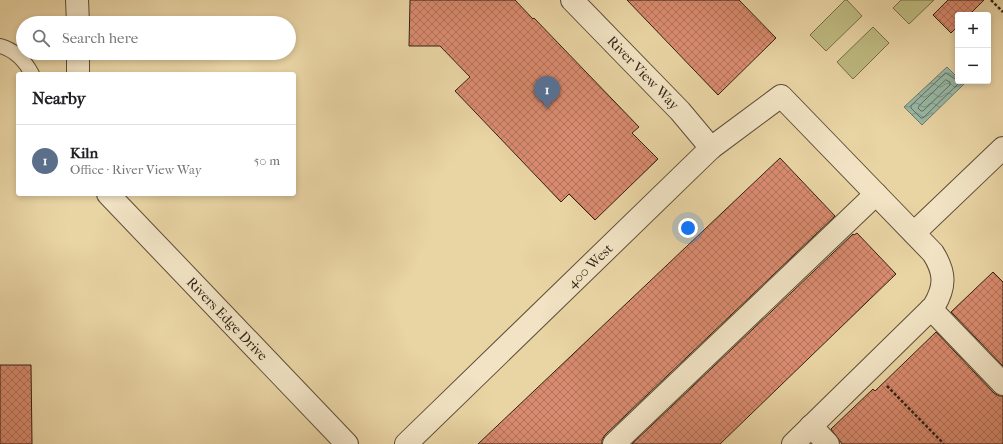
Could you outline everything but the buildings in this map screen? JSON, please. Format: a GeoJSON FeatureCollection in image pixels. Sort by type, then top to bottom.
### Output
{"type":"FeatureCollection","features":[{"type":"Feature","properties":{"kind":"street"},"geometry":{"type":"LineString","coordinates":[[77,0],[78,16]]}},
{"type":"Feature","properties":{"kind":"street","name":"River View Way"},"geometry":{"type":"LineString","coordinates":[[572,0],[680,111],[711,148]]}},
{"type":"Feature","properties":{"kind":"street"},"geometry":{"type":"LineString","coordinates":[[78,60],[78,72]]}},
{"type":"Feature","properties":{"kind":"street","name":"400 West"},"geometry":{"type":"LineString","coordinates":[[406,444],[711,148],[781,96],[876,194]]}},
{"type":"Feature","properties":{"kind":"street"},"geometry":{"type":"LineString","coordinates":[[914,233],[1003,148]]}},
{"type":"Feature","properties":{"kind":"street"},"geometry":{"type":"LineString","coordinates":[[614,444],[876,194],[933,253],[939,262],[943,284],[940,295],[934,306],[793,444]]}},
{"type":"Feature","properties":{"kind":"street","name":"Rivers Edge Drive"},"geometry":{"type":"LineString","coordinates":[[110,196],[347,444]]}},
{"type":"Feature","properties":{"kind":"street"},"geometry":{"type":"LineString","coordinates":[[931,309],[1003,384]]}},
{"type":"Feature","properties":{"kind":"street"},"geometry":{"type":"LineString","coordinates":[[811,426],[828,444]]}},
{"type":"Feature","properties":{"kind":"lane"},"geometry":{"type":"LineString","coordinates":[[0,46],[16,54]]}},
{"type":"Feature","properties":{"kind":"lane"},"geometry":{"type":"LineString","coordinates":[[22,60],[31,72]]}},
{"type":"Feature","properties":{"kind":"path"},"geometry":{"type":"LineString","coordinates":[[991,0],[1003,12]]}},
{"type":"Feature","properties":{"kind":"path"},"geometry":{"type":"LineString","coordinates":[[886,384],[944,444]]}},
{"type":"Feature","properties":{"kind":"shaded area"},"geometry":{"type":"Polygon","coordinates":[[[845,0],[847,0],[862,16],[826,51],[810,35],[845,0]]]}},
{"type":"Feature","properties":{"kind":"shaded area"},"geometry":{"type":"Polygon","coordinates":[[[901,0],[934,0],[909,24],[893,8],[901,0]]]}},
{"type":"Feature","properties":{"kind":"shaded area"},"geometry":{"type":"Polygon","coordinates":[[[873,27],[889,43],[853,79],[837,62],[873,27]]]}},
{"type":"Feature","properties":{"kind":"water"},"geometry":{"type":"Polygon","coordinates":[[[947,67],[955,75],[955,84],[964,84],[922,125],[904,107],[947,67]]]}},
{"type":"Feature","properties":{"kind":"place","name":"Kiln"},"geometry":{"type":"Point","coordinates":[547,109]}}]}
